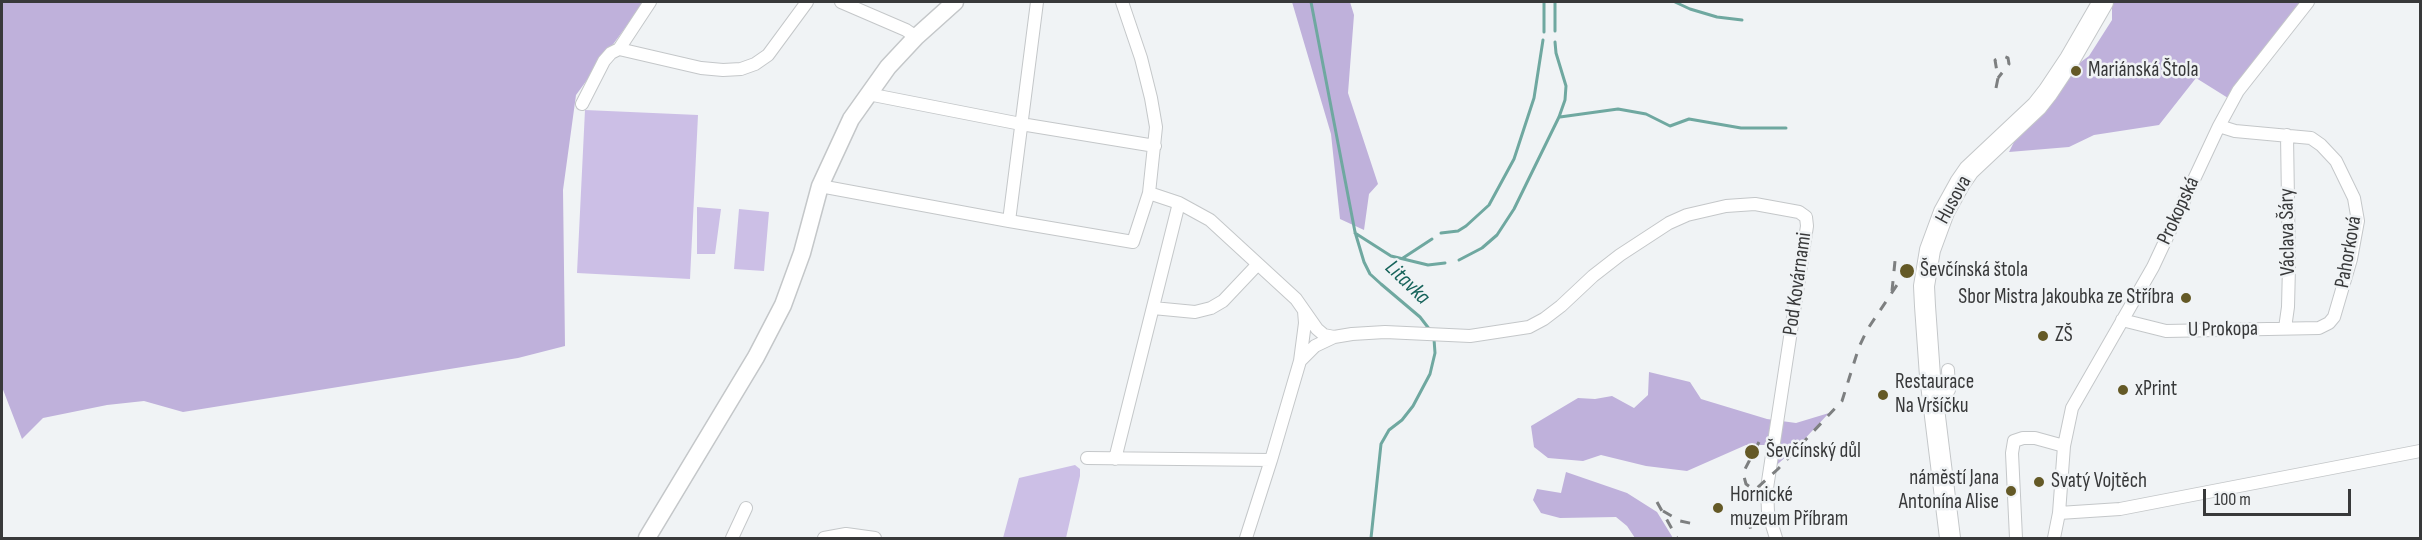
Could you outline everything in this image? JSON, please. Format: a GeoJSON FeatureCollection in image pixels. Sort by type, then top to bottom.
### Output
{"type":"FeatureCollection","features":[{"type":"Feature","properties":{"kind":"main road","name":"Husova"},"geometry":{"type":"LineString","coordinates":[[1950,538],[1934,407],[1924,286],[1930,250],[1944,213],[1969,170],[2037,106],[2070,59],[2103,2]]}},
{"type":"Feature","properties":{"kind":"street"},"geometry":{"type":"LineString","coordinates":[[582,104],[604,62],[611,53],[619,49],[650,2]]}},
{"type":"Feature","properties":{"kind":"street"},"geometry":{"type":"LineString","coordinates":[[619,49],[701,68],[741,69],[755,64],[768,55],[807,2]]}},
{"type":"Feature","properties":{"kind":"street"},"geometry":{"type":"LineString","coordinates":[[841,2],[906,30],[915,37]]}},
{"type":"Feature","properties":{"kind":"street"},"geometry":{"type":"LineString","coordinates":[[647,538],[756,357],[783,305],[802,253],[820,186],[847,128],[868,94],[915,37],[955,2]]}},
{"type":"Feature","properties":{"kind":"street"},"geometry":{"type":"LineString","coordinates":[[1009,221],[1037,2]]}},
{"type":"Feature","properties":{"kind":"street"},"geometry":{"type":"LineString","coordinates":[[820,186],[1133,242],[1149,193],[1156,127],[1141,58],[1122,2]]}},
{"type":"Feature","properties":{"kind":"street","name":"Prokopská"},"geometry":{"type":"LineString","coordinates":[[2054,538],[2059,513],[2064,446],[2077,398],[2152,267],[2219,126],[2238,92],[2308,2]]}},
{"type":"Feature","properties":{"kind":"street"},"geometry":{"type":"LineString","coordinates":[[868,94],[1021,124],[1155,146]]}},
{"type":"Feature","properties":{"kind":"street","name":"Pahorková"},"geometry":{"type":"LineString","coordinates":[[2219,126],[2235,131],[2311,138],[2336,161],[2354,198],[2358,210],[2358,221],[2351,259],[2334,317],[2325,327]]}},
{"type":"Feature","properties":{"kind":"street","name":"Václava Šáry"},"geometry":{"type":"LineString","coordinates":[[2285,328],[2289,266],[2287,135]]}},
{"type":"Feature","properties":{"kind":"street"},"geometry":{"type":"LineString","coordinates":[[1149,193],[1179,203],[1210,220],[1296,299],[1317,329],[1324,335],[1334,337]]}},
{"type":"Feature","properties":{"kind":"street"},"geometry":{"type":"LineString","coordinates":[[1115,459],[1179,203]]}},
{"type":"Feature","properties":{"kind":"street","name":"Pod Kovárnami"},"geometry":{"type":"LineString","coordinates":[[1334,337],[1369,332],[1470,336],[1529,327],[1545,319],[1620,255],[1669,223],[1687,215],[1726,206],[1755,204],[1803,213],[1807,226],[1767,488],[1768,512],[1776,538]]}},
{"type":"Feature","properties":{"kind":"street"},"geometry":{"type":"LineString","coordinates":[[1153,308],[1195,312],[1211,308],[1223,301],[1258,264]]}},
{"type":"Feature","properties":{"kind":"street"},"geometry":{"type":"LineString","coordinates":[[1247,538],[1300,361],[1305,323],[1304,310]]}},
{"type":"Feature","properties":{"kind":"street","name":"U Prokopa"},"geometry":{"type":"LineString","coordinates":[[2122,320],[2166,331],[2325,327]]}},
{"type":"Feature","properties":{"kind":"street"},"geometry":{"type":"LineString","coordinates":[[1300,361],[1315,346],[1334,337]]}},
{"type":"Feature","properties":{"kind":"street"},"geometry":{"type":"LineString","coordinates":[[1934,407],[1949,390],[1948,370]]}},
{"type":"Feature","properties":{"kind":"street"},"geometry":{"type":"LineString","coordinates":[[2016,538],[2012,453],[2014,441],[2035,438],[2064,446]]}},
{"type":"Feature","properties":{"kind":"street"},"geometry":{"type":"LineString","coordinates":[[2059,513],[2120,509],[2421,451]]}},
{"type":"Feature","properties":{"kind":"street"},"geometry":{"type":"LineString","coordinates":[[1087,458],[1271,460]]}},
{"type":"Feature","properties":{"kind":"street"},"geometry":{"type":"LineString","coordinates":[[732,538],[746,508]]}},
{"type":"Feature","properties":{"kind":"street"},"geometry":{"type":"LineString","coordinates":[[824,538],[846,534],[874,538]]}},
{"type":"Feature","properties":{"kind":"shaded area"},"geometry":{"type":"Polygon","coordinates":[[[2,2],[644,2],[576,95],[563,190],[565,346],[518,358],[183,412],[144,401],[107,405],[43,418],[22,439],[2,387],[2,2]]]}},
{"type":"Feature","properties":{"kind":"shaded area"},"geometry":{"type":"Polygon","coordinates":[[[1292,2],[1350,2],[1354,15],[1348,93],[1378,184],[1369,194],[1364,230],[1340,219],[1331,134],[1292,2]]]}},
{"type":"Feature","properties":{"kind":"shaded area"},"geometry":{"type":"Polygon","coordinates":[[[2112,2],[2309,2],[2228,98],[2196,78],[2159,125],[2094,135],[2069,147],[2009,152],[2016,138],[2043,114],[2064,80],[2078,64],[2089,56],[2112,20],[2112,2]]]}},
{"type":"Feature","properties":{"kind":"shaded area"},"geometry":{"type":"Polygon","coordinates":[[[585,110],[698,115],[690,279],[577,273],[585,110]]]}},
{"type":"Feature","properties":{"kind":"shaded area"},"geometry":{"type":"Polygon","coordinates":[[[697,207],[721,209],[715,254],[697,254],[697,207]]]}},
{"type":"Feature","properties":{"kind":"shaded area"},"geometry":{"type":"Polygon","coordinates":[[[739,209],[769,212],[764,271],[734,269],[739,209]]]}},
{"type":"Feature","properties":{"kind":"shaded area"},"geometry":{"type":"Polygon","coordinates":[[[1649,372],[1690,382],[1701,399],[1767,419],[1796,423],[1829,413],[1797,447],[1771,470],[1765,445],[1746,445],[1687,471],[1646,466],[1601,455],[1583,461],[1548,458],[1534,447],[1531,426],[1578,398],[1595,399],[1612,396],[1634,408],[1648,395],[1649,372]]]}},
{"type":"Feature","properties":{"kind":"shaded area"},"geometry":{"type":"Polygon","coordinates":[[[1075,465],[1080,469],[1080,476],[1066,538],[1003,538],[1019,478],[1075,465]]]}},
{"type":"Feature","properties":{"kind":"shaded area"},"geometry":{"type":"Polygon","coordinates":[[[1566,472],[1627,493],[1657,512],[1673,538],[1635,538],[1627,526],[1616,517],[1560,518],[1541,513],[1533,500],[1537,489],[1561,493],[1566,472]]]}},
{"type":"Feature","properties":{"kind":"waterway","name":"Litavka"},"geometry":{"type":"LineString","coordinates":[[1311,2],[1355,232],[1364,262],[1370,274],[1420,317],[1430,330]]}},
{"type":"Feature","properties":{"kind":"waterway"},"geometry":{"type":"LineString","coordinates":[[1544,2],[1544,32]]}},
{"type":"Feature","properties":{"kind":"waterway"},"geometry":{"type":"LineString","coordinates":[[1555,2],[1555,31]]}},
{"type":"Feature","properties":{"kind":"waterway"},"geometry":{"type":"LineString","coordinates":[[1675,2],[1717,17],[1742,20]]}},
{"type":"Feature","properties":{"kind":"waterway"},"geometry":{"type":"LineString","coordinates":[[1441,233],[1458,231],[1489,205],[1514,159],[1534,98],[1543,40]]}},
{"type":"Feature","properties":{"kind":"waterway"},"geometry":{"type":"LineString","coordinates":[[1459,260],[1482,248],[1497,235],[1514,209],[1559,117],[1565,100],[1566,86],[1555,42]]}},
{"type":"Feature","properties":{"kind":"waterway"},"geometry":{"type":"LineString","coordinates":[[1560,117],[1618,109],[1646,114],[1670,126],[1689,119],[1741,128],[1786,128]]}},
{"type":"Feature","properties":{"kind":"waterway"},"geometry":{"type":"LineString","coordinates":[[1355,233],[1391,256],[1428,265],[1445,263]]}},
{"type":"Feature","properties":{"kind":"waterway"},"geometry":{"type":"LineString","coordinates":[[1403,258],[1432,239]]}},
{"type":"Feature","properties":{"kind":"waterway","name":"Litavka"},"geometry":{"type":"LineString","coordinates":[[1371,538],[1381,444],[1389,430],[1402,420],[1413,406],[1430,374],[1435,353],[1434,339]]}},
{"type":"Feature","properties":{"kind":"railway"},"geometry":{"type":"LineString","coordinates":[[1996,88],[1998,78],[1995,60],[2003,56],[2008,58],[2009,64],[1998,78]]}},
{"type":"Feature","properties":{"kind":"railway"},"geometry":{"type":"LineString","coordinates":[[1892,291],[1895,261]]}},
{"type":"Feature","properties":{"kind":"railway"},"geometry":{"type":"LineString","coordinates":[[1759,442],[1743,473],[1746,484],[1753,489],[1778,469],[1842,401],[1859,347],[1867,330],[1911,264]]}},
{"type":"Feature","properties":{"kind":"railway"},"geometry":{"type":"LineString","coordinates":[[1657,502],[1677,538]]}},
{"type":"Feature","properties":{"kind":"railway"},"geometry":{"type":"LineString","coordinates":[[1663,511],[1680,521],[1694,524]]}},
{"type":"Feature","properties":{"kind":"railway"},"geometry":{"type":"LineString","coordinates":[[1748,519],[1753,538]]}},
{"type":"Feature","properties":{"kind":"place","name":"Mariánská Štola"},"geometry":{"type":"Point","coordinates":[2076,71]}},
{"type":"Feature","properties":{"kind":"place","name":"Ševčínská štola"},"geometry":{"type":"Point","coordinates":[1907,271]}},
{"type":"Feature","properties":{"kind":"place","name":"Sbor Mistra Jakoubka ze Stříbra"},"geometry":{"type":"Point","coordinates":[2186,298]}},
{"type":"Feature","properties":{"kind":"place","name":"ZŠ"},"geometry":{"type":"Point","coordinates":[2043,336]}},
{"type":"Feature","properties":{"kind":"place","name":"xPrint"},"geometry":{"type":"Point","coordinates":[2123,390]}},
{"type":"Feature","properties":{"kind":"place","name":"Restaurace Na Vršíčku"},"geometry":{"type":"Point","coordinates":[1883,395]}},
{"type":"Feature","properties":{"kind":"place","name":"Ševčínský důl"},"geometry":{"type":"Point","coordinates":[1752,452]}},
{"type":"Feature","properties":{"kind":"place","name":"Svatý Vojtěch"},"geometry":{"type":"Point","coordinates":[2039,482]}},
{"type":"Feature","properties":{"kind":"place","name":"náměstí Jana Antonína Alise"},"geometry":{"type":"Point","coordinates":[2011,491]}},
{"type":"Feature","properties":{"kind":"place","name":"Hornické muzeum Příbram"},"geometry":{"type":"Point","coordinates":[1718,508]}}]}
